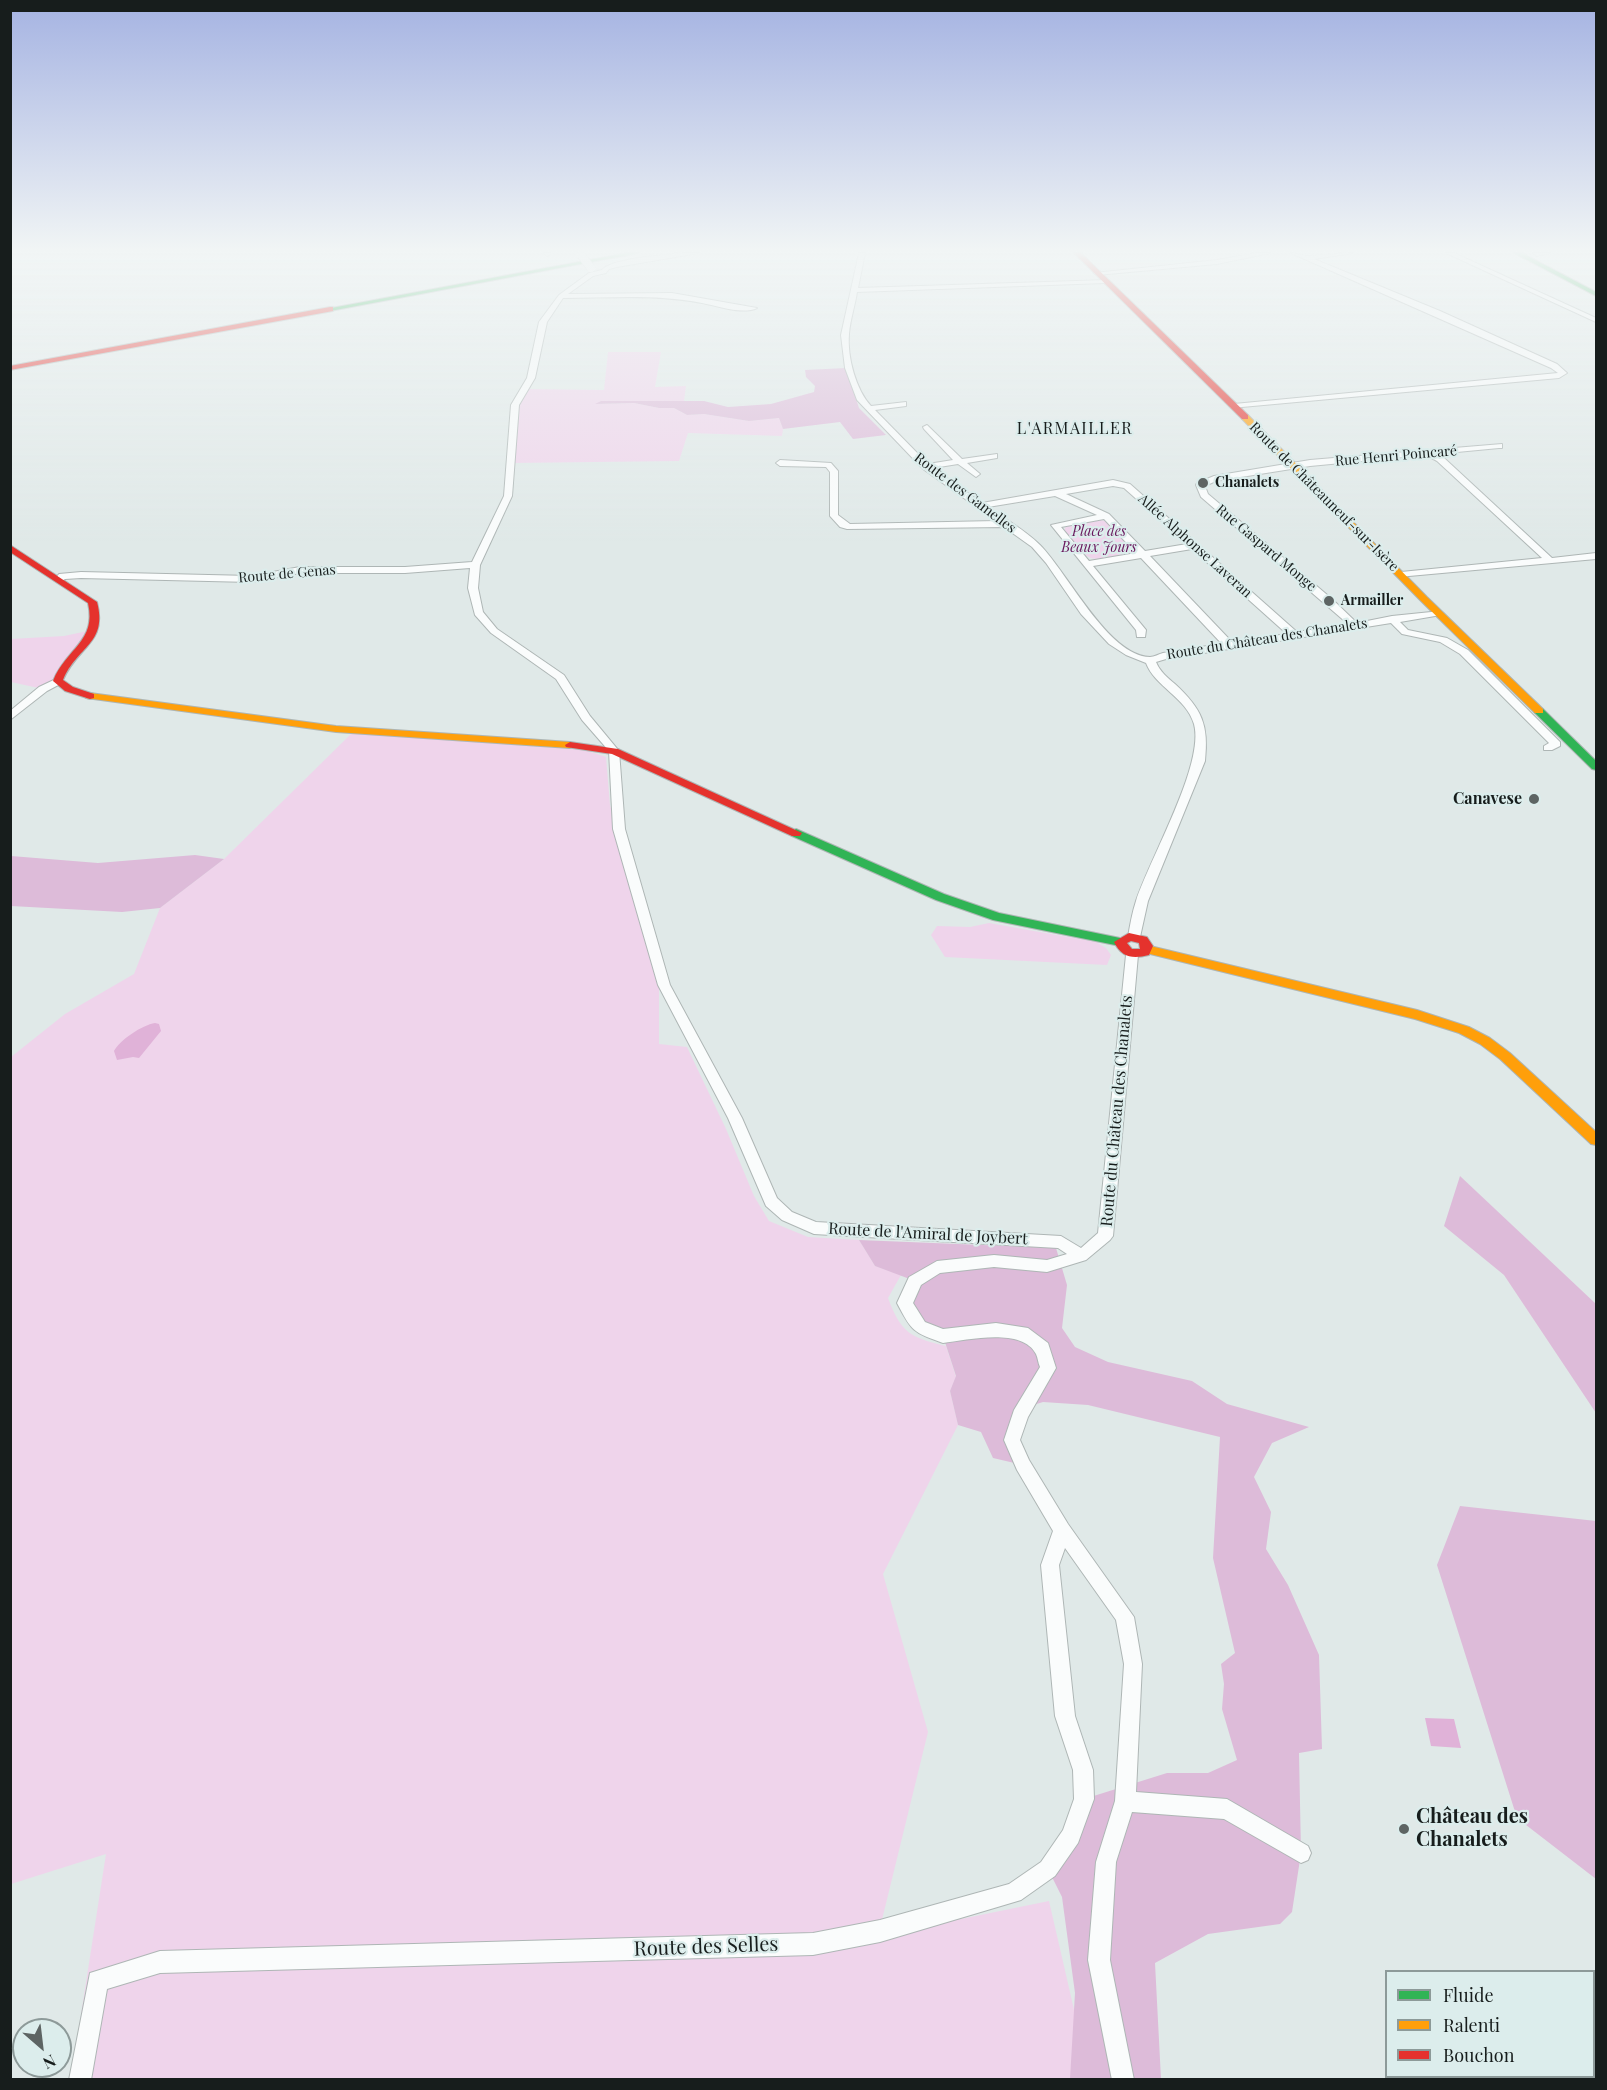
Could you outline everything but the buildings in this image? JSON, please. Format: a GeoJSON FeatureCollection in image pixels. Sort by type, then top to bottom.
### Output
{"type":"FeatureCollection","features":[{"type":"Feature","properties":{"kind":"main road"},"geometry":{"type":"LineString","coordinates":[[10,367],[99,351]]}},
{"type":"Feature","properties":{"kind":"main road"},"geometry":{"type":"LineString","coordinates":[[10,382],[124,351]]}},
{"type":"Feature","properties":{"kind":"main road","name":"Route de Châteauneuf-sur-Isère"},"geometry":{"type":"LineString","coordinates":[[1177,351],[1438,613],[1596,767]]}},
{"type":"Feature","properties":{"kind":"main road"},"geometry":{"type":"LineString","coordinates":[[10,548],[59,576],[93,602],[99,613],[97,629],[84,645],[67,658],[59,671],[58,681],[69,689],[94,698],[324,728],[594,747],[614,751],[940,897],[997,917],[1120,942]]}},
{"type":"Feature","properties":{"kind":"main road"},"geometry":{"type":"LineString","coordinates":[[1134,937],[1145,943],[1146,949],[1142,954],[1132,955],[1124,951],[1120,942],[1125,938],[1134,937]]}},
{"type":"Feature","properties":{"kind":"main road"},"geometry":{"type":"LineString","coordinates":[[1146,949],[1417,1015],[1464,1030],[1505,1056],[1596,1140]]}},
{"type":"Feature","properties":{"kind":"street"},"geometry":{"type":"LineString","coordinates":[[537,351],[531,378],[515,405],[508,496],[475,565],[473,588],[478,613],[494,631],[560,677],[586,718],[614,751]]}},
{"type":"Feature","properties":{"kind":"street","name":"Route des Gamelles"},"geometry":{"type":"LineString","coordinates":[[846,351],[861,400],[868,409],[926,467],[1035,545],[1048,558],[1085,615],[1096,627],[1125,652],[1151,661]]}},
{"type":"Feature","properties":{"kind":"street"},"geometry":{"type":"LineString","coordinates":[[1234,406],[1497,383],[1563,374],[1554,366],[1520,351]]}},
{"type":"Feature","properties":{"kind":"street"},"geometry":{"type":"LineString","coordinates":[[868,409],[903,405]]}},
{"type":"Feature","properties":{"kind":"street"},"geometry":{"type":"LineString","coordinates":[[927,427],[959,461],[976,474]]}},
{"type":"Feature","properties":{"kind":"street","name":"Rue Henri Poincaré"},"geometry":{"type":"LineString","coordinates":[[1293,466],[1499,446]]}},
{"type":"Feature","properties":{"kind":"street"},"geometry":{"type":"LineString","coordinates":[[1427,453],[1440,459],[1550,561]]}},
{"type":"Feature","properties":{"kind":"street"},"geometry":{"type":"LineString","coordinates":[[926,467],[994,456]]}},
{"type":"Feature","properties":{"kind":"street"},"geometry":{"type":"LineString","coordinates":[[780,463],[828,465],[834,471],[834,516],[843,525],[850,527],[1006,524]]}},
{"type":"Feature","properties":{"kind":"street","name":"Rue Gaspard Monge"},"geometry":{"type":"LineString","coordinates":[[1293,466],[1207,480],[1199,488],[1203,495],[1321,594],[1354,625]]}},
{"type":"Feature","properties":{"kind":"street","name":"Allée Alphonse Laveran"},"geometry":{"type":"LineString","coordinates":[[980,506],[1113,483],[1126,486],[1294,635]]}},
{"type":"Feature","properties":{"kind":"street"},"geometry":{"type":"LineString","coordinates":[[1057,493],[1106,516],[1229,645]]}},
{"type":"Feature","properties":{"kind":"street"},"geometry":{"type":"LineString","coordinates":[[1106,516],[1055,525],[1141,630],[1141,635]]}},
{"type":"Feature","properties":{"kind":"street"},"geometry":{"type":"LineString","coordinates":[[1087,564],[1194,546]]}},
{"type":"Feature","properties":{"kind":"street"},"geometry":{"type":"LineString","coordinates":[[1401,575],[1596,556]]}},
{"type":"Feature","properties":{"kind":"street","name":"Route de Genas"},"geometry":{"type":"LineString","coordinates":[[59,576],[251,579],[309,570],[405,570],[475,565]]}},
{"type":"Feature","properties":{"kind":"street","name":"Route du Château des Chanalets"},"geometry":{"type":"LineString","coordinates":[[1134,937],[1142,901],[1199,761],[1202,746],[1200,721],[1196,712],[1155,670],[1151,661],[1164,656],[1229,645],[1438,613]]}},
{"type":"Feature","properties":{"kind":"street"},"geometry":{"type":"LineString","coordinates":[[1392,619],[1405,632],[1443,640],[1464,652],[1556,744],[1548,748]]}},
{"type":"Feature","properties":{"kind":"street"},"geometry":{"type":"LineString","coordinates":[[10,717],[43,689],[58,681]]}},
{"type":"Feature","properties":{"kind":"street","name":"Route de l'Amiral de Joybert"},"geometry":{"type":"LineString","coordinates":[[614,751],[619,829],[664,985],[735,1118],[771,1202],[787,1216],[814,1228],[1061,1242],[1081,1256]]}},
{"type":"Feature","properties":{"kind":"street","name":"Route du Château des Chanalets"},"geometry":{"type":"LineString","coordinates":[[1081,1256],[1106,1236],[1132,955]]}},
{"type":"Feature","properties":{"kind":"street","name":"Route de l'Amiral de Joybert"},"geometry":{"type":"LineString","coordinates":[[1081,1256],[1047,1266],[994,1261],[937,1267],[915,1281],[905,1303],[919,1327],[943,1336],[996,1330],[1022,1333],[1042,1348],[1048,1368],[1020,1415],[1012,1440],[1023,1465],[1062,1530],[1125,1617],[1133,1664],[1125,1801],[1106,1862],[1099,1960],[1123,2079]]}},
{"type":"Feature","properties":{"kind":"street","name":"Route des Selles"},"geometry":{"type":"LineString","coordinates":[[80,2079],[98,1981],[160,1962],[813,1944],[880,1931],[1014,1893],[1048,1869],[1071,1836],[1084,1799],[1083,1770],[1065,1716],[1050,1565],[1062,1530]]}},
{"type":"Feature","properties":{"kind":"street"},"geometry":{"type":"LineString","coordinates":[[1125,1801],[1227,1809],[1301,1853]]}},
{"type":"Feature","properties":{"kind":"green space"},"geometry":{"type":"Polygon","coordinates":[[[608,352],[661,352],[655,387],[686,386],[684,401],[601,401],[597,404],[634,403],[659,408],[674,408],[687,415],[704,414],[749,421],[779,418],[783,429],[782,436],[688,433],[679,461],[510,463],[515,405],[524,389],[604,390],[608,352]]]}},
{"type":"Feature","properties":{"kind":"green space","name":"Place des Beaux Jours"},"geometry":{"type":"Polygon","coordinates":[[[1101,520],[1108,522],[1134,550],[1130,553],[1105,558],[1091,558],[1080,550],[1064,531],[1066,526],[1101,520]]]}},
{"type":"Feature","properties":{"kind":"green space"},"geometry":{"type":"Polygon","coordinates":[[[97,629],[58,681],[43,689],[11,682],[11,639],[64,636],[97,629]]]}},
{"type":"Feature","properties":{"kind":"green space"},"geometry":{"type":"Polygon","coordinates":[[[352,733],[585,750],[606,757],[610,805],[659,981],[659,1044],[687,1047],[726,1129],[754,1196],[769,1221],[808,1237],[859,1240],[875,1266],[901,1275],[888,1298],[893,1310],[903,1326],[916,1337],[946,1346],[956,1377],[950,1391],[958,1425],[883,1574],[928,1732],[878,1936],[1049,1901],[1090,2079],[71,2079],[106,1854],[11,1884],[11,1057],[65,1014],[134,974],[160,908],[224,859],[352,733]]]}},
{"type":"Feature","properties":{"kind":"green space"},"geometry":{"type":"Polygon","coordinates":[[[989,923],[1096,942],[1106,948],[1111,955],[1107,965],[945,957],[931,935],[937,926],[970,927],[989,923]]]}},
{"type":"Feature","properties":{"kind":"shaded area"},"geometry":{"type":"Polygon","coordinates":[[[846,368],[859,408],[886,435],[853,439],[840,422],[783,429],[779,418],[749,421],[704,414],[687,415],[674,408],[659,408],[634,403],[595,404],[601,401],[704,401],[728,407],[771,404],[814,392],[815,386],[806,377],[805,370],[846,368]]]}},
{"type":"Feature","properties":{"kind":"shaded area"},"geometry":{"type":"Polygon","coordinates":[[[195,855],[224,859],[160,908],[122,912],[11,906],[11,856],[98,863],[195,855]]]}},
{"type":"Feature","properties":{"kind":"shaded area"},"geometry":{"type":"Polygon","coordinates":[[[155,1023],[159,1024],[161,1031],[139,1058],[117,1060],[114,1051],[121,1042],[138,1030],[155,1023]]]}},
{"type":"Feature","properties":{"kind":"shaded area"},"geometry":{"type":"Polygon","coordinates":[[[1460,1176],[1596,1304],[1596,1413],[1504,1275],[1444,1226],[1460,1176]]]}},
{"type":"Feature","properties":{"kind":"shaded area"},"geometry":{"type":"Polygon","coordinates":[[[859,1240],[1056,1248],[1067,1285],[1062,1328],[1075,1347],[1108,1362],[1192,1381],[1227,1404],[1309,1427],[1272,1443],[1254,1477],[1271,1512],[1266,1549],[1288,1585],[1319,1655],[1322,1749],[1299,1753],[1301,1853],[1292,1912],[1280,1924],[1208,1934],[1155,1963],[1161,2079],[1070,2079],[1075,1993],[1062,1897],[1048,1869],[1084,1799],[1167,1773],[1208,1773],[1237,1760],[1222,1709],[1224,1684],[1221,1664],[1235,1653],[1213,1558],[1220,1437],[1088,1405],[1043,1402],[1024,1408],[1012,1440],[1023,1465],[993,1458],[981,1432],[958,1425],[950,1391],[956,1376],[943,1336],[919,1327],[905,1303],[915,1281],[875,1266],[859,1240]]]}},
{"type":"Feature","properties":{"kind":"shaded area"},"geometry":{"type":"Polygon","coordinates":[[[1460,1506],[1596,1521],[1596,1879],[1517,1818],[1437,1565],[1460,1506]]]}},
{"type":"Feature","properties":{"kind":"shaded area"},"geometry":{"type":"Polygon","coordinates":[[[1425,1718],[1454,1719],[1461,1748],[1431,1746],[1425,1718]]]}},
{"type":"Feature","properties":{"kind":"traffic: fast"},"geometry":{"type":"LineString","coordinates":[[1539,711],[1596,767]]}},
{"type":"Feature","properties":{"kind":"traffic: fast"},"geometry":{"type":"LineString","coordinates":[[796,833],[940,897],[997,917],[1120,942]]}},
{"type":"Feature","properties":{"kind":"traffic: slow"},"geometry":{"type":"LineString","coordinates":[[1245,417],[1424,599],[1539,711]]}},
{"type":"Feature","properties":{"kind":"traffic: slow"},"geometry":{"type":"LineString","coordinates":[[90,696],[336,729],[570,745]]}},
{"type":"Feature","properties":{"kind":"traffic: slow"},"geometry":{"type":"LineString","coordinates":[[1146,949],[1417,1015],[1464,1030],[1485,1041],[1505,1056],[1596,1140]]}},
{"type":"Feature","properties":{"kind":"traffic: jam"},"geometry":{"type":"LineString","coordinates":[[10,368],[105,351]]}},
{"type":"Feature","properties":{"kind":"traffic: jam"},"geometry":{"type":"LineString","coordinates":[[1177,351],[1245,417]]}},
{"type":"Feature","properties":{"kind":"traffic: jam"},"geometry":{"type":"LineString","coordinates":[[10,548],[92,602],[96,616],[95,627],[91,636],[69,659],[58,681],[69,689],[90,696]]}},
{"type":"Feature","properties":{"kind":"traffic: jam"},"geometry":{"type":"LineString","coordinates":[[570,745],[614,751],[796,833]]}},
{"type":"Feature","properties":{"kind":"traffic: jam"},"geometry":{"type":"LineString","coordinates":[[1129,937],[1143,940],[1147,946],[1145,952],[1133,954],[1127,952],[1120,942],[1129,937]]}},
{"type":"Feature","properties":{"kind":"place","name":"Chanalets"},"geometry":{"type":"Point","coordinates":[1203,483]}},
{"type":"Feature","properties":{"kind":"place","name":"Armailler"},"geometry":{"type":"Point","coordinates":[1329,601]}},
{"type":"Feature","properties":{"kind":"place","name":"Canavese"},"geometry":{"type":"Point","coordinates":[1534,799]}},
{"type":"Feature","properties":{"kind":"place","name":"Château des Chanalets"},"geometry":{"type":"Point","coordinates":[1404,1829]}},
{"type":"Feature","properties":{"kind":"district","name":"L'ARMAILLER"},"geometry":{"type":"Point","coordinates":[1075,429]}}]}
